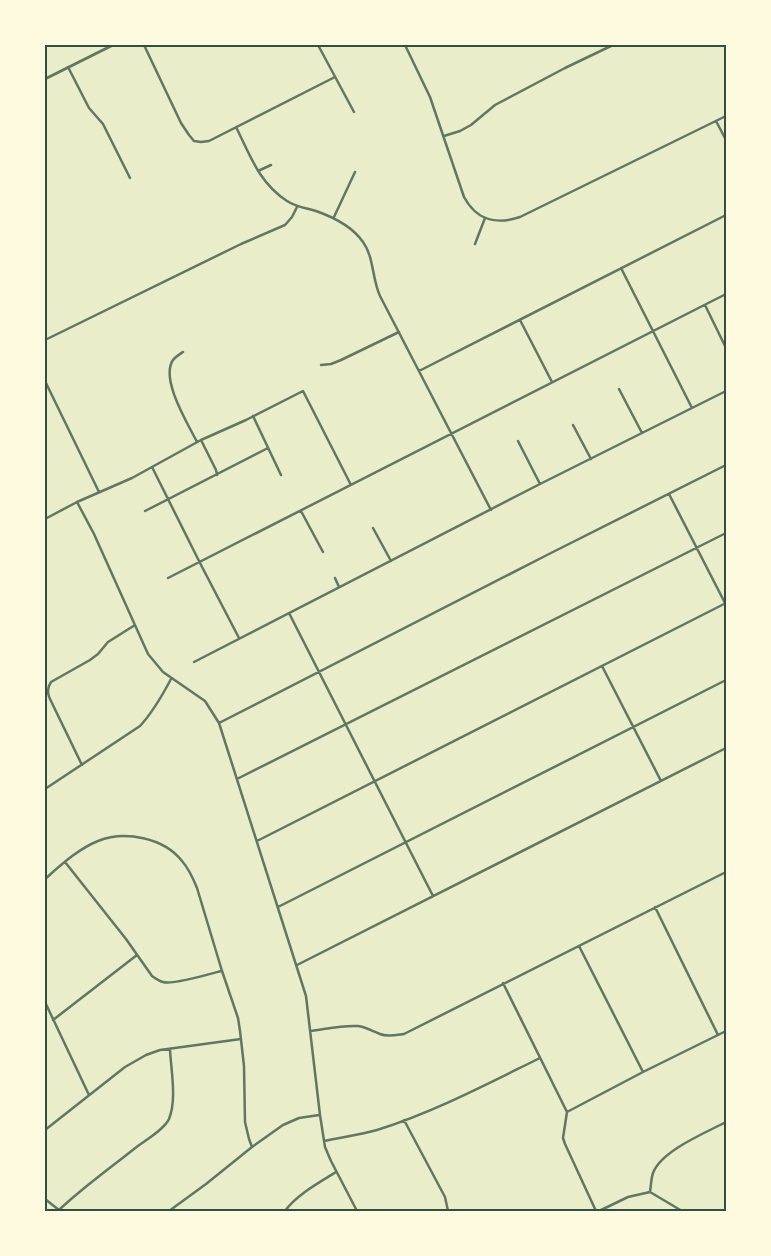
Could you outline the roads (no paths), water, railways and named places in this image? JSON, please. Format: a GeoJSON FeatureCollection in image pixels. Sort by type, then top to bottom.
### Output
{"type":"FeatureCollection","features":[{"type":"Feature","properties":{"kind":"street"},"geometry":{"type":"LineString","coordinates":[[45,78],[113,45]]}},
{"type":"Feature","properties":{"kind":"street"},"geometry":{"type":"LineString","coordinates":[[144,45],[181,123],[194,141],[209,141],[335,77]]}},
{"type":"Feature","properties":{"kind":"street"},"geometry":{"type":"LineString","coordinates":[[318,45],[354,112]]}},
{"type":"Feature","properties":{"kind":"street"},"geometry":{"type":"LineString","coordinates":[[405,45],[430,97],[464,197],[470,206],[485,218],[504,221],[520,217],[726,116]]}},
{"type":"Feature","properties":{"kind":"street"},"geometry":{"type":"LineString","coordinates":[[444,136],[460,131],[471,125],[495,105],[613,45]]}},
{"type":"Feature","properties":{"kind":"street"},"geometry":{"type":"LineString","coordinates":[[68,67],[89,108],[104,124],[130,178]]}},
{"type":"Feature","properties":{"kind":"street"},"geometry":{"type":"LineString","coordinates":[[716,121],[726,140]]}},
{"type":"Feature","properties":{"kind":"street"},"geometry":{"type":"LineString","coordinates":[[236,127],[258,171],[268,185],[297,206],[334,218],[352,230],[364,244],[369,254],[377,290],[491,510]]}},
{"type":"Feature","properties":{"kind":"street"},"geometry":{"type":"LineString","coordinates":[[258,171],[271,165]]}},
{"type":"Feature","properties":{"kind":"street"},"geometry":{"type":"LineString","coordinates":[[334,218],[356,172]]}},
{"type":"Feature","properties":{"kind":"street"},"geometry":{"type":"LineString","coordinates":[[45,340],[241,244],[282,227],[288,223],[297,206]]}},
{"type":"Feature","properties":{"kind":"street"},"geometry":{"type":"LineString","coordinates":[[419,371],[726,215]]}},
{"type":"Feature","properties":{"kind":"street"},"geometry":{"type":"LineString","coordinates":[[475,244],[485,218]]}},
{"type":"Feature","properties":{"kind":"street"},"geometry":{"type":"LineString","coordinates":[[621,268],[692,408]]}},
{"type":"Feature","properties":{"kind":"street"},"geometry":{"type":"LineString","coordinates":[[168,578],[726,294]]}},
{"type":"Feature","properties":{"kind":"street"},"geometry":{"type":"LineString","coordinates":[[705,305],[726,348]]}},
{"type":"Feature","properties":{"kind":"street"},"geometry":{"type":"LineString","coordinates":[[520,320],[552,382]]}},
{"type":"Feature","properties":{"kind":"street"},"geometry":{"type":"LineString","coordinates":[[321,365],[341,360],[399,332]]}},
{"type":"Feature","properties":{"kind":"street"},"geometry":{"type":"LineString","coordinates":[[183,352],[173,360],[171,383],[177,403],[197,442]]}},
{"type":"Feature","properties":{"kind":"street"},"geometry":{"type":"LineString","coordinates":[[45,381],[99,492]]}},
{"type":"Feature","properties":{"kind":"street"},"geometry":{"type":"LineString","coordinates":[[619,389],[642,433]]}},
{"type":"Feature","properties":{"kind":"street"},"geometry":{"type":"LineString","coordinates":[[45,518],[132,478],[200,440],[302,391],[351,485]]}},
{"type":"Feature","properties":{"kind":"street"},"geometry":{"type":"LineString","coordinates":[[194,662],[540,484],[726,391]]}},
{"type":"Feature","properties":{"kind":"street"},"geometry":{"type":"LineString","coordinates":[[253,416],[281,475]]}},
{"type":"Feature","properties":{"kind":"street"},"geometry":{"type":"LineString","coordinates":[[573,425],[591,459]]}},
{"type":"Feature","properties":{"kind":"street"},"geometry":{"type":"LineString","coordinates":[[200,440],[217,475]]}},
{"type":"Feature","properties":{"kind":"street"},"geometry":{"type":"LineString","coordinates":[[518,441],[540,484]]}},
{"type":"Feature","properties":{"kind":"street"},"geometry":{"type":"LineString","coordinates":[[144,511],[268,448]]}},
{"type":"Feature","properties":{"kind":"street"},"geometry":{"type":"LineString","coordinates":[[219,723],[726,465]]}},
{"type":"Feature","properties":{"kind":"street"},"geometry":{"type":"LineString","coordinates":[[152,467],[239,638]]}},
{"type":"Feature","properties":{"kind":"street"},"geometry":{"type":"LineString","coordinates":[[257,841],[726,604],[669,494]]}},
{"type":"Feature","properties":{"kind":"street"},"geometry":{"type":"LineString","coordinates":[[77,502],[124,598],[148,654],[163,672],[204,701],[219,723],[306,996],[324,1141],[336,1172],[357,1211]]}},
{"type":"Feature","properties":{"kind":"street"},"geometry":{"type":"LineString","coordinates":[[301,511],[323,552]]}},
{"type":"Feature","properties":{"kind":"street"},"geometry":{"type":"LineString","coordinates":[[373,528],[391,562]]}},
{"type":"Feature","properties":{"kind":"street"},"geometry":{"type":"LineString","coordinates":[[237,780],[726,533]]}},
{"type":"Feature","properties":{"kind":"street"},"geometry":{"type":"LineString","coordinates":[[335,578],[339,587]]}},
{"type":"Feature","properties":{"kind":"street"},"geometry":{"type":"LineString","coordinates":[[289,613],[433,896]]}},
{"type":"Feature","properties":{"kind":"street"},"geometry":{"type":"LineString","coordinates":[[82,765],[56,715],[48,694],[51,682],[90,660],[108,642],[135,625]]}},
{"type":"Feature","properties":{"kind":"street"},"geometry":{"type":"LineString","coordinates":[[602,666],[661,781]]}},
{"type":"Feature","properties":{"kind":"street"},"geometry":{"type":"LineString","coordinates":[[45,789],[140,726],[148,718],[171,678]]}},
{"type":"Feature","properties":{"kind":"street"},"geometry":{"type":"LineString","coordinates":[[278,907],[726,680]]}},
{"type":"Feature","properties":{"kind":"street"},"geometry":{"type":"LineString","coordinates":[[297,965],[726,748]]}},
{"type":"Feature","properties":{"kind":"street"},"geometry":{"type":"LineString","coordinates":[[45,879],[65,862],[97,841],[121,835],[144,838],[168,848],[178,855],[193,878],[238,1018],[244,1066],[244,1122],[248,1139],[252,1146]]}},
{"type":"Feature","properties":{"kind":"street"},"geometry":{"type":"LineString","coordinates":[[65,862],[126,939],[152,976],[161,982],[173,982],[222,971]]}},
{"type":"Feature","properties":{"kind":"street"},"geometry":{"type":"LineString","coordinates":[[310,1032],[359,1026],[384,1035],[404,1034],[726,872]]}},
{"type":"Feature","properties":{"kind":"street"},"geometry":{"type":"LineString","coordinates":[[655,907],[718,1035]]}},
{"type":"Feature","properties":{"kind":"street"},"geometry":{"type":"LineString","coordinates":[[579,946],[643,1072]]}},
{"type":"Feature","properties":{"kind":"street"},"geometry":{"type":"LineString","coordinates":[[54,1020],[138,955]]}},
{"type":"Feature","properties":{"kind":"street"},"geometry":{"type":"LineString","coordinates":[[503,983],[567,1112],[563,1138],[598,1211],[628,1197],[650,1192],[682,1211]]}},
{"type":"Feature","properties":{"kind":"street"},"geometry":{"type":"LineString","coordinates":[[45,1002],[89,1096]]}},
{"type":"Feature","properties":{"kind":"street"},"geometry":{"type":"LineString","coordinates":[[567,1112],[726,1031]]}},
{"type":"Feature","properties":{"kind":"street"},"geometry":{"type":"LineString","coordinates":[[45,1130],[131,1064],[152,1053],[241,1039]]}},
{"type":"Feature","properties":{"kind":"street"},"geometry":{"type":"LineString","coordinates":[[45,1199],[60,1211],[75,1195],[166,1124],[172,1108],[170,1049]]}},
{"type":"Feature","properties":{"kind":"street"},"geometry":{"type":"LineString","coordinates":[[324,1141],[370,1132],[404,1120],[471,1093],[540,1058]]}},
{"type":"Feature","properties":{"kind":"street"},"geometry":{"type":"LineString","coordinates":[[169,1211],[206,1184],[252,1146],[290,1122],[299,1118],[320,1115]]}},
{"type":"Feature","properties":{"kind":"street"},"geometry":{"type":"LineString","coordinates":[[404,1120],[445,1197],[448,1211]]}},
{"type":"Feature","properties":{"kind":"street"},"geometry":{"type":"LineString","coordinates":[[650,1192],[653,1172],[667,1155],[726,1122]]}},
{"type":"Feature","properties":{"kind":"street"},"geometry":{"type":"LineString","coordinates":[[285,1211],[292,1203],[336,1172]]}}]}
